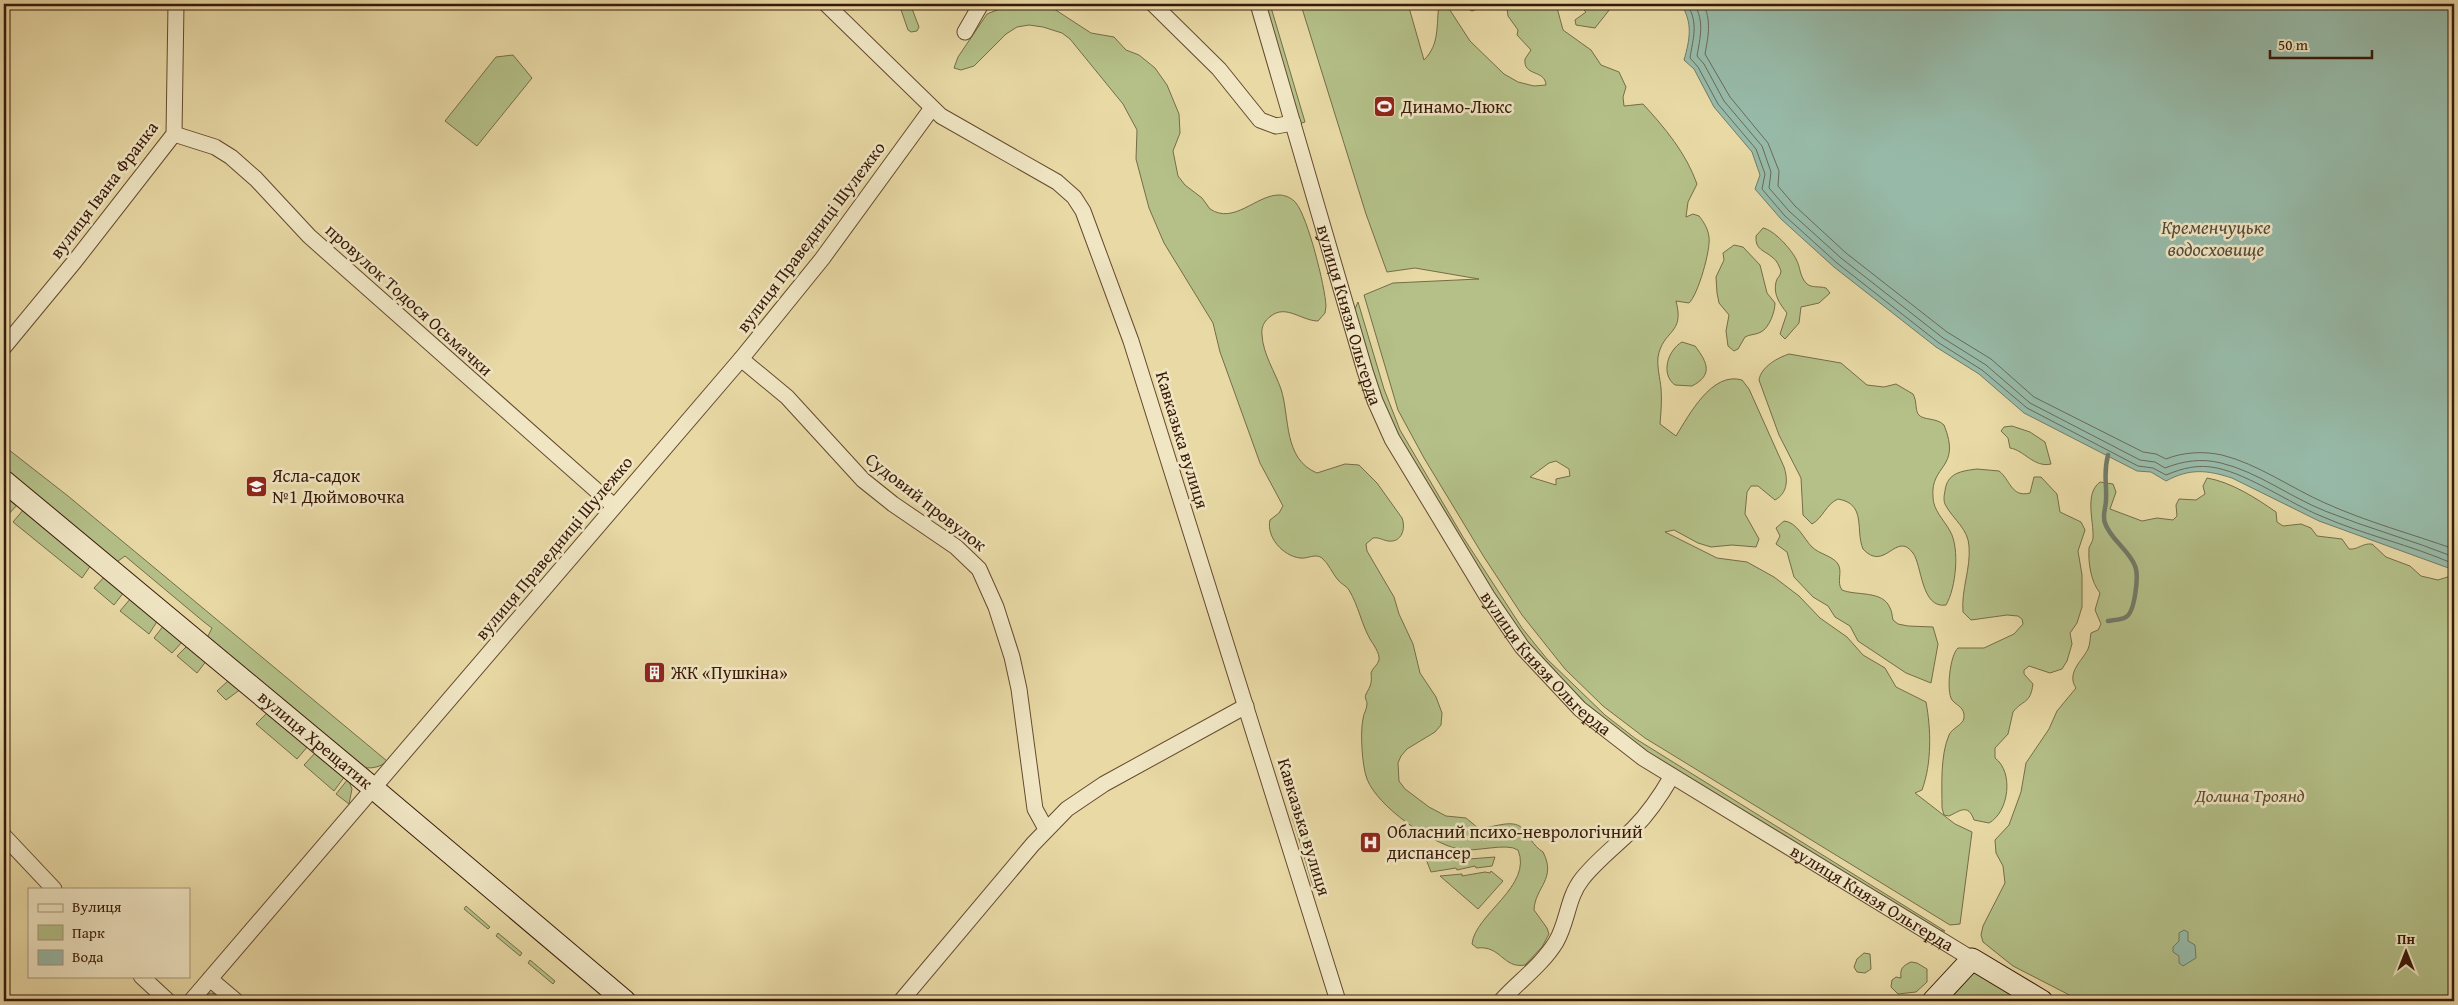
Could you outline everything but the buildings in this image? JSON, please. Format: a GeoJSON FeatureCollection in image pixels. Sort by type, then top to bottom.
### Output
{"type":"FeatureCollection","features":[{"type":"Feature","properties":{"kind":"street","name":"вулиця Івана Франка"},"geometry":{"type":"LineString","coordinates":[[4,346],[98,232],[174,134],[176,4]]}},
{"type":"Feature","properties":{"kind":"street","name":"Кавказька вулиця"},"geometry":{"type":"LineString","coordinates":[[826,4],[932,108],[949,122],[1056,182],[1070,192],[1078,202],[1134,350],[1338,1001]]}},
{"type":"Feature","properties":{"kind":"street"},"geometry":{"type":"LineString","coordinates":[[965,32],[981,4]]}},
{"type":"Feature","properties":{"kind":"street"},"geometry":{"type":"LineString","coordinates":[[1153,4],[1223,73],[1260,120],[1276,126],[1293,124]]}},
{"type":"Feature","properties":{"kind":"street","name":"вулиця Князя Ольгерда"},"geometry":{"type":"LineString","coordinates":[[1258,4],[1370,386],[1384,421],[1407,466],[1498,613],[1538,666],[1600,726],[1672,776],[2042,1001]]}},
{"type":"Feature","properties":{"kind":"street","name":"вулиця Праведниці Шулежко"},"geometry":{"type":"LineString","coordinates":[[191,1001],[741,359],[822,259],[932,108]]}},
{"type":"Feature","properties":{"kind":"street","name":"провулок Тодося Осьмачки"},"geometry":{"type":"LineString","coordinates":[[174,134],[214,147],[231,157],[256,179],[309,236],[614,506]]}},
{"type":"Feature","properties":{"kind":"street","name":"Судовий провулок"},"geometry":{"type":"LineString","coordinates":[[741,359],[787,398],[863,480],[893,504],[956,547],[979,569],[996,607],[1012,657],[1019,689],[1035,809],[1046,829]]}},
{"type":"Feature","properties":{"kind":"street","name":"вулиця Хрещатик"},"geometry":{"type":"LineString","coordinates":[[4,482],[373,788],[625,1001]]}},
{"type":"Feature","properties":{"kind":"street"},"geometry":{"type":"LineString","coordinates":[[901,1001],[1046,829],[1067,809],[1093,790],[1246,706]]}},
{"type":"Feature","properties":{"kind":"street"},"geometry":{"type":"LineString","coordinates":[[1501,1001],[1554,945],[1564,924],[1569,904],[1581,881],[1596,863],[1647,813],[1672,776]]}},
{"type":"Feature","properties":{"kind":"street"},"geometry":{"type":"LineString","coordinates":[[4,836],[53,888]]}},
{"type":"Feature","properties":{"kind":"street"},"geometry":{"type":"LineString","coordinates":[[1932,1001],[1972,959]]}},
{"type":"Feature","properties":{"kind":"street"},"geometry":{"type":"LineString","coordinates":[[143,978],[168,1001]]}},
{"type":"Feature","properties":{"kind":"street"},"geometry":{"type":"LineString","coordinates":[[210,979],[236,1001]]}},
{"type":"Feature","properties":{"kind":"green space"},"geometry":{"type":"Polygon","coordinates":[[[899,4],[909,4],[911,6],[919,27],[917,31],[911,32],[908,30],[899,4]]]}},
{"type":"Feature","properties":{"kind":"green space"},"geometry":{"type":"Polygon","coordinates":[[[1012,4],[1048,5],[1091,33],[1114,37],[1126,50],[1139,55],[1155,68],[1167,85],[1179,114],[1180,133],[1173,151],[1178,176],[1185,185],[1202,198],[1210,209],[1228,214],[1270,196],[1279,195],[1286,196],[1292,200],[1301,211],[1311,237],[1319,269],[1325,296],[1325,313],[1318,321],[1288,312],[1277,313],[1265,322],[1262,332],[1267,356],[1284,400],[1293,448],[1298,458],[1306,467],[1317,473],[1345,464],[1359,465],[1377,483],[1402,518],[1403,530],[1397,540],[1388,541],[1373,538],[1366,544],[1367,551],[1394,597],[1399,614],[1413,644],[1420,673],[1436,697],[1442,713],[1441,725],[1435,732],[1407,749],[1401,756],[1398,763],[1399,781],[1405,789],[1429,807],[1446,816],[1466,818],[1478,828],[1507,824],[1518,825],[1543,852],[1547,861],[1547,876],[1535,902],[1534,910],[1549,934],[1542,947],[1525,965],[1512,964],[1492,950],[1477,948],[1472,944],[1475,933],[1511,888],[1518,876],[1520,863],[1518,850],[1498,847],[1465,850],[1433,839],[1393,812],[1373,790],[1367,779],[1363,758],[1362,725],[1367,706],[1365,695],[1371,684],[1371,673],[1379,660],[1378,654],[1349,590],[1338,580],[1324,560],[1317,556],[1300,558],[1288,554],[1273,539],[1269,526],[1270,520],[1279,513],[1283,506],[1260,463],[1220,352],[1213,323],[1164,243],[1149,208],[1136,159],[1137,130],[1123,104],[1070,39],[1062,33],[1043,27],[1029,25],[1017,27],[1006,34],[974,66],[961,70],[954,68],[958,57],[987,14],[1012,4]]]}},
{"type":"Feature","properties":{"kind":"green space"},"geometry":{"type":"Polygon","coordinates":[[[1264,4],[1270,4],[1305,122],[1299,124],[1264,4]]]}},
{"type":"Feature","properties":{"kind":"green space"},"geometry":{"type":"Polygon","coordinates":[[[1408,4],[1424,60],[1433,48],[1435,41],[1439,4],[1446,4],[1470,41],[1504,74],[1518,82],[1534,86],[1546,85],[1545,80],[1525,65],[1525,59],[1531,50],[1517,35],[1518,30],[1508,16],[1507,8],[1513,4],[1556,4],[1563,30],[1591,50],[1601,65],[1619,72],[1626,87],[1623,97],[1624,106],[1643,104],[1674,141],[1687,162],[1697,184],[1688,202],[1686,217],[1693,214],[1699,216],[1707,228],[1709,243],[1703,272],[1693,298],[1689,303],[1676,301],[1678,320],[1676,326],[1664,341],[1658,357],[1661,393],[1660,424],[1676,436],[1695,407],[1711,388],[1731,379],[1742,380],[1749,389],[1784,467],[1786,485],[1785,490],[1775,500],[1758,486],[1751,486],[1747,492],[1745,514],[1759,539],[1756,547],[1732,545],[1711,547],[1698,543],[1674,530],[1665,532],[1717,558],[1747,562],[1774,577],[1799,596],[1820,618],[1847,637],[1863,655],[1885,668],[1896,687],[1926,702],[1930,735],[1928,769],[1922,790],[1915,793],[1955,824],[1972,832],[1960,924],[1950,925],[1645,738],[1603,706],[1565,669],[1522,615],[1484,557],[1424,458],[1398,410],[1364,295],[1393,283],[1479,279],[1415,268],[1387,272],[1366,214],[1301,5],[1408,4]],[[1556,461],[1549,463],[1530,477],[1556,485],[1556,479],[1570,476],[1569,469],[1556,461]]]}},
{"type":"Feature","properties":{"kind":"green space"},"geometry":{"type":"Polygon","coordinates":[[[1466,4],[1490,4],[1472,11],[1466,8],[1466,4]]]}},
{"type":"Feature","properties":{"kind":"green space"},"geometry":{"type":"Polygon","coordinates":[[[1583,4],[1609,4],[1610,9],[1595,28],[1576,25],[1575,20],[1586,12],[1582,8],[1583,4]]]}},
{"type":"Feature","properties":{"kind":"green space"},"geometry":{"type":"Polygon","coordinates":[[[513,55],[532,78],[477,146],[445,121],[496,57],[513,55]]]}},
{"type":"Feature","properties":{"kind":"green space"},"geometry":{"type":"Polygon","coordinates":[[[1763,228],[1782,240],[1794,255],[1807,284],[1826,288],[1830,293],[1819,303],[1801,307],[1799,323],[1785,339],[1780,334],[1787,313],[1775,291],[1776,282],[1781,271],[1778,263],[1759,247],[1756,241],[1756,236],[1763,228]]]}},
{"type":"Feature","properties":{"kind":"green space"},"geometry":{"type":"Polygon","coordinates":[[[1734,245],[1743,247],[1760,265],[1767,293],[1775,303],[1775,307],[1767,327],[1759,333],[1745,337],[1738,349],[1734,351],[1728,346],[1726,331],[1729,315],[1719,303],[1716,277],[1724,260],[1723,253],[1734,245]]]}},
{"type":"Feature","properties":{"kind":"green space"},"geometry":{"type":"Polygon","coordinates":[[[1358,302],[1384,389],[1400,430],[1463,537],[1522,628],[1547,659],[1605,715],[1636,739],[1945,931],[1938,931],[1637,746],[1585,705],[1539,658],[1506,614],[1406,453],[1379,394],[1354,311],[1358,302]]]}},
{"type":"Feature","properties":{"kind":"green space"},"geometry":{"type":"Polygon","coordinates":[[[1682,342],[1695,346],[1705,363],[1706,373],[1699,382],[1692,386],[1675,385],[1668,375],[1667,369],[1670,356],[1682,342]]]}},
{"type":"Feature","properties":{"kind":"green space"},"geometry":{"type":"Polygon","coordinates":[[[1789,354],[1841,363],[1867,385],[1884,387],[1896,384],[1913,394],[1917,412],[1920,416],[1944,425],[1949,439],[1948,458],[1933,486],[1933,502],[1950,531],[1955,547],[1954,579],[1946,605],[1938,604],[1927,593],[1916,559],[1907,547],[1901,546],[1878,557],[1871,555],[1863,549],[1857,512],[1847,502],[1838,499],[1834,501],[1812,524],[1803,515],[1801,478],[1779,435],[1759,380],[1766,367],[1789,354]]]}},
{"type":"Feature","properties":{"kind":"green space"},"geometry":{"type":"Polygon","coordinates":[[[2012,426],[2030,432],[2045,442],[2051,464],[2039,463],[2010,448],[2008,438],[2001,431],[2004,427],[2012,426]]]}},
{"type":"Feature","properties":{"kind":"green space"},"geometry":{"type":"Polygon","coordinates":[[[4,446],[68,496],[387,761],[375,767],[360,767],[206,640],[212,628],[125,556],[114,564],[4,471],[4,446]]]}},
{"type":"Feature","properties":{"kind":"green space"},"geometry":{"type":"Polygon","coordinates":[[[1977,469],[1999,471],[2011,487],[2024,494],[2030,493],[2034,477],[2041,477],[2057,494],[2060,512],[2081,522],[2085,530],[2078,551],[2082,575],[2082,607],[2077,623],[2070,633],[2072,644],[2067,661],[2062,669],[2050,673],[2029,666],[2024,670],[2024,674],[2033,684],[2032,691],[2028,699],[2013,712],[2008,734],[1995,748],[1995,758],[2001,764],[2005,773],[2007,792],[2001,810],[1996,818],[1989,823],[1974,820],[1972,815],[1966,810],[1949,816],[1944,815],[1942,808],[1942,771],[1946,743],[1950,733],[1962,723],[1964,718],[1962,709],[1952,700],[1949,689],[1951,665],[1955,652],[1958,648],[1984,648],[2014,634],[2023,624],[2022,619],[2018,616],[2007,615],[1971,620],[1963,612],[1969,546],[1966,535],[1946,506],[1944,497],[1946,485],[1952,477],[1960,472],[1977,469]]]}},
{"type":"Feature","properties":{"kind":"green space","name":"Долина Троянд"},"geometry":{"type":"Polygon","coordinates":[[[2207,478],[2225,483],[2260,501],[2276,512],[2277,522],[2283,526],[2301,524],[2311,528],[2317,536],[2342,539],[2349,549],[2372,544],[2386,557],[2410,566],[2421,576],[2438,580],[2454,575],[2454,982],[2451,987],[2454,991],[2454,1001],[2081,1001],[2013,966],[1983,942],[1981,935],[1983,926],[2005,883],[2003,866],[1996,853],[1995,840],[2009,825],[2021,792],[2026,763],[2049,729],[2057,711],[2076,688],[2073,683],[2074,672],[2088,649],[2091,633],[2098,630],[2101,624],[2095,610],[2100,593],[2092,578],[2089,560],[2089,548],[2093,540],[2092,493],[2100,482],[2113,484],[2116,492],[2110,509],[2142,521],[2157,518],[2173,520],[2177,516],[2176,505],[2179,499],[2196,500],[2205,494],[2203,486],[2207,478]]]}},
{"type":"Feature","properties":{"kind":"green space"},"geometry":{"type":"Polygon","coordinates":[[[4,492],[18,504],[6,517],[4,515],[4,492]]]}},
{"type":"Feature","properties":{"kind":"green space"},"geometry":{"type":"Polygon","coordinates":[[[24,509],[91,565],[82,578],[13,522],[24,509]]]}},
{"type":"Feature","properties":{"kind":"green space"},"geometry":{"type":"Polygon","coordinates":[[[1784,521],[1793,524],[1815,549],[1836,561],[1840,570],[1840,587],[1842,590],[1882,598],[1887,602],[1893,620],[1898,624],[1933,627],[1938,644],[1931,683],[1906,673],[1858,641],[1850,626],[1835,617],[1828,606],[1813,597],[1794,577],[1787,552],[1776,544],[1780,536],[1776,528],[1784,521]]]}},
{"type":"Feature","properties":{"kind":"green space"},"geometry":{"type":"Polygon","coordinates":[[[105,576],[124,592],[114,605],[94,588],[105,576]]]}},
{"type":"Feature","properties":{"kind":"green space"},"geometry":{"type":"Polygon","coordinates":[[[131,598],[158,620],[149,634],[120,611],[131,598]]]}},
{"type":"Feature","properties":{"kind":"green space"},"geometry":{"type":"Polygon","coordinates":[[[164,625],[183,641],[172,653],[154,638],[164,625]]]}},
{"type":"Feature","properties":{"kind":"green space"},"geometry":{"type":"Polygon","coordinates":[[[188,645],[207,660],[197,673],[177,656],[188,645]]]}},
{"type":"Feature","properties":{"kind":"green space"},"geometry":{"type":"Polygon","coordinates":[[[229,680],[241,689],[226,700],[217,691],[229,680]]]}},
{"type":"Feature","properties":{"kind":"green space"},"geometry":{"type":"Polygon","coordinates":[[[268,712],[308,746],[297,759],[256,724],[268,712]]]}},
{"type":"Feature","properties":{"kind":"green space"},"geometry":{"type":"Polygon","coordinates":[[[316,752],[345,776],[334,791],[304,765],[316,752]]]}},
{"type":"Feature","properties":{"kind":"green space"},"geometry":{"type":"Polygon","coordinates":[[[348,779],[352,789],[349,804],[336,794],[348,779]]]}},
{"type":"Feature","properties":{"kind":"green space"},"geometry":{"type":"Polygon","coordinates":[[[1300,814],[1321,883],[1313,886],[1292,816],[1300,814]]]}},
{"type":"Feature","properties":{"kind":"green space"},"geometry":{"type":"Polygon","coordinates":[[[1437,856],[1469,859],[1495,857],[1492,866],[1476,868],[1475,866],[1457,870],[1456,868],[1431,872],[1426,859],[1437,856]]]}},
{"type":"Feature","properties":{"kind":"green space"},"geometry":{"type":"Polygon","coordinates":[[[1491,871],[1503,881],[1478,909],[1440,876],[1462,874],[1462,876],[1485,872],[1490,873],[1491,871]]]}},
{"type":"Feature","properties":{"kind":"green space"},"geometry":{"type":"Polygon","coordinates":[[[466,906],[490,927],[488,929],[464,909],[466,906]]]}},
{"type":"Feature","properties":{"kind":"green space"},"geometry":{"type":"Polygon","coordinates":[[[498,933],[522,953],[520,956],[496,936],[498,933]]]}},
{"type":"Feature","properties":{"kind":"green space"},"geometry":{"type":"Polygon","coordinates":[[[1864,953],[1870,954],[1871,969],[1865,973],[1857,972],[1854,967],[1857,959],[1864,953]]]}},
{"type":"Feature","properties":{"kind":"green space"},"geometry":{"type":"Polygon","coordinates":[[[530,960],[555,981],[553,984],[528,963],[530,960]]]}},
{"type":"Feature","properties":{"kind":"green space"},"geometry":{"type":"Polygon","coordinates":[[[1911,962],[1927,969],[1927,982],[1916,992],[1898,994],[1891,987],[1892,980],[1896,977],[1901,978],[1902,968],[1911,962]]]}},
{"type":"Feature","properties":{"kind":"green space"},"geometry":{"type":"Polygon","coordinates":[[[1972,968],[2027,1001],[1940,1001],[1972,968]]]}},
{"type":"Feature","properties":{"kind":"green space"},"geometry":{"type":"Polygon","coordinates":[[[210,993],[217,994],[225,1001],[199,1001],[210,993]]]}},
{"type":"Feature","properties":{"kind":"water","name":"Кременчуцьке водосховище"},"geometry":{"type":"Polygon","coordinates":[[[1681,4],[2454,4],[2454,570],[2319,521],[2232,478],[2215,473],[2191,472],[2166,481],[2151,472],[2137,471],[2024,413],[1979,374],[1936,347],[1834,267],[1781,219],[1755,189],[1760,175],[1752,152],[1714,107],[1694,69],[1684,60],[1688,45],[1689,25],[1681,4]]]}},
{"type":"Feature","properties":{"kind":"water"},"geometry":{"type":"Polygon","coordinates":[[[2184,930],[2188,932],[2188,941],[2195,945],[2196,958],[2183,966],[2179,963],[2179,956],[2173,952],[2173,947],[2179,941],[2179,933],[2184,930]]]}},
{"type":"Feature","properties":{"kind":"waterway"},"geometry":{"type":"LineString","coordinates":[[2108,455],[2104,520],[2107,529],[2132,560],[2137,577],[2134,601],[2129,614],[2122,619],[2108,621]]}},
{"type":"Feature","properties":{"kind":"place","name":"Динамо-Люкс"},"geometry":{"type":"Point","coordinates":[1385,107]}},
{"type":"Feature","properties":{"kind":"place","name":"Ясла-садок №1 Дюймовочка"},"geometry":{"type":"Point","coordinates":[256,486]}},
{"type":"Feature","properties":{"kind":"place","name":"ЖК «Пушкіна»"},"geometry":{"type":"Point","coordinates":[655,673]}},
{"type":"Feature","properties":{"kind":"place","name":"Обласний психо-неврологічний диспансер"},"geometry":{"type":"Point","coordinates":[1371,842]}}]}
